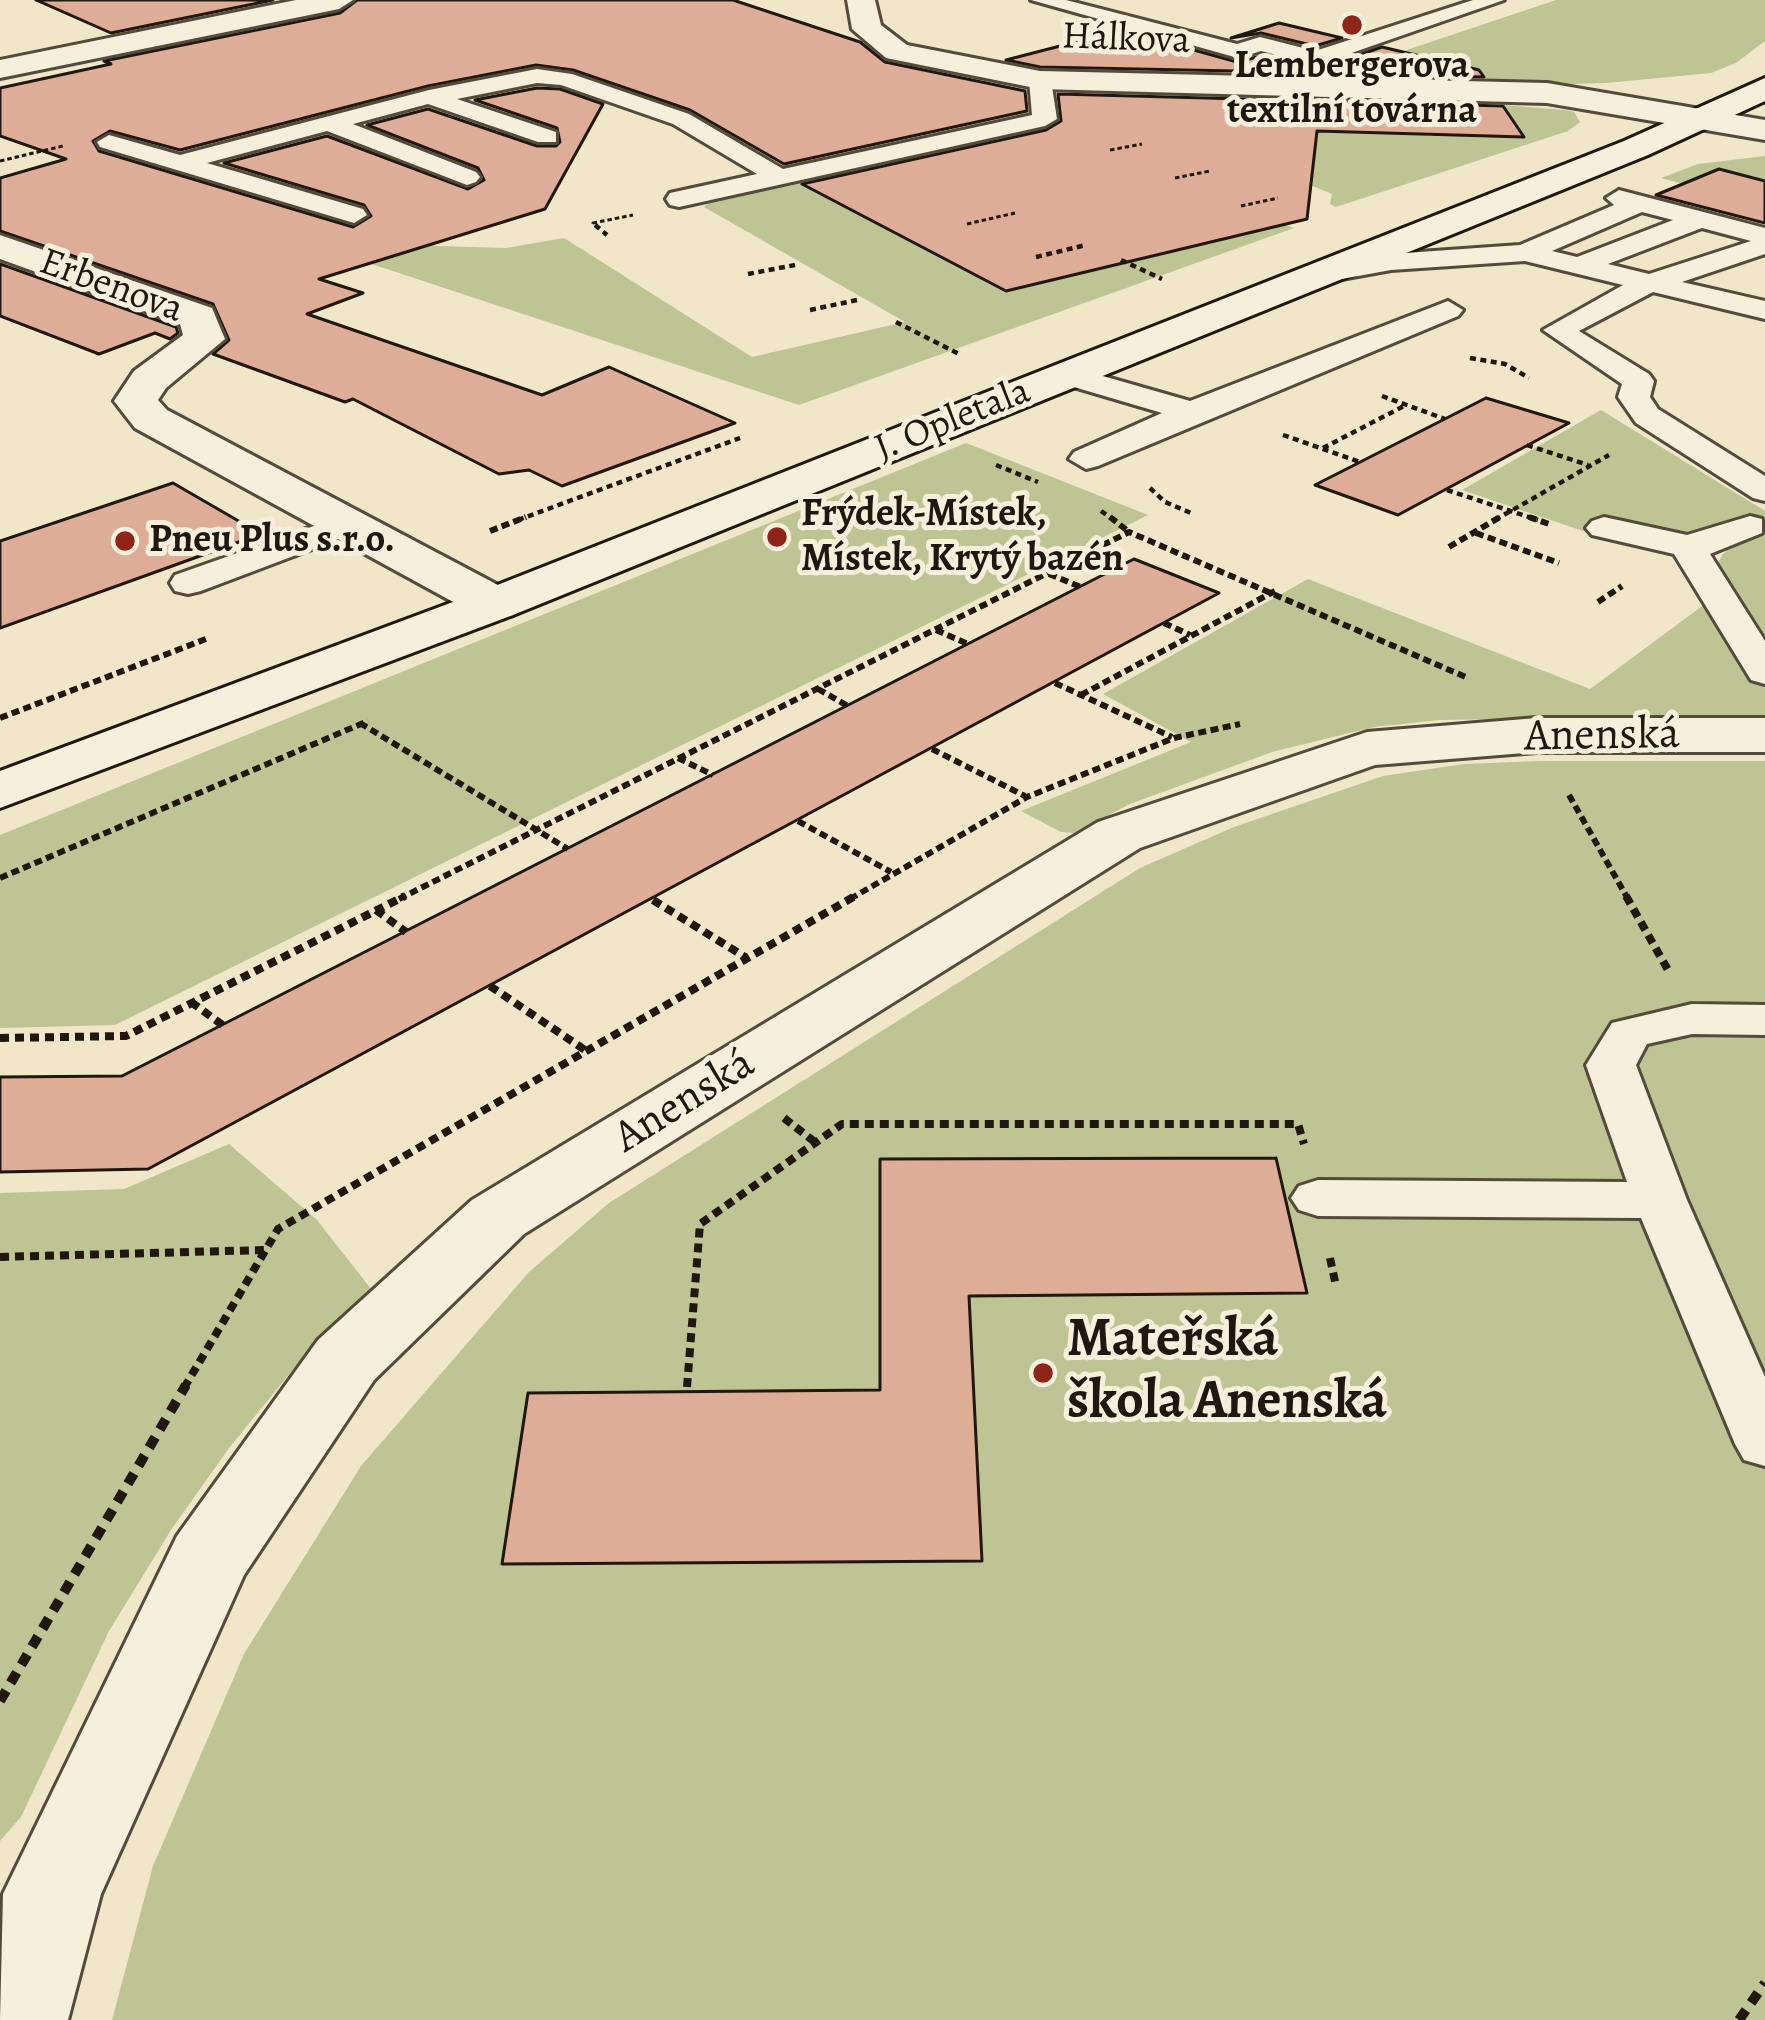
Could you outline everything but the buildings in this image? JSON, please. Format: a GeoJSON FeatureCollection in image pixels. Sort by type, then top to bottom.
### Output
{"type":"FeatureCollection","features":[{"type":"Feature","properties":{"kind":"street"},"geometry":{"type":"LineString","coordinates":[[0,69],[340,0]]}},
{"type":"Feature","properties":{"kind":"street","name":"Hálkova"},"geometry":{"type":"LineString","coordinates":[[861,0],[867,29],[897,52],[1040,80],[1547,93],[1765,130]]}},
{"type":"Feature","properties":{"kind":"street","name":"J. Opletala"},"geometry":{"type":"LineString","coordinates":[[0,791],[495,604],[1709,118],[1765,88]]}},
{"type":"Feature","properties":{"kind":"street","name":"Erbenova"},"geometry":{"type":"LineString","coordinates":[[0,246],[198,317],[204,339],[149,380],[136,401],[151,419],[495,604]]}},
{"type":"Feature","properties":{"kind":"street","name":"Anenská"},"geometry":{"type":"LineString","coordinates":[[16,2020],[26,1894],[208,1560],[346,1360],[498,1217],[1119,835],[1367,749],[1538,735],[1765,735]]}},
{"type":"Feature","properties":{"kind":"lane"},"geometry":{"type":"LineString","coordinates":[[1041,0],[1238,51],[1260,44],[1450,91]]}},
{"type":"Feature","properties":{"kind":"lane"},"geometry":{"type":"LineString","coordinates":[[1312,59],[1494,0]]}},
{"type":"Feature","properties":{"kind":"lane"},"geometry":{"type":"LineString","coordinates":[[183,162],[510,77],[564,79],[681,119],[781,178]]}},
{"type":"Feature","properties":{"kind":"lane"},"geometry":{"type":"LineString","coordinates":[[679,200],[1045,119],[1040,80]]}},
{"type":"Feature","properties":{"kind":"lane"},"geometry":{"type":"LineString","coordinates":[[429,97],[547,137]]}},
{"type":"Feature","properties":{"kind":"lane"},"geometry":{"type":"LineString","coordinates":[[328,123],[467,177]]}},
{"type":"Feature","properties":{"kind":"lane"},"geometry":{"type":"LineString","coordinates":[[110,142],[354,215]]}},
{"type":"Feature","properties":{"kind":"lane"},"geometry":{"type":"LineString","coordinates":[[1525,253],[1599,221],[1669,221],[1765,236]]}},
{"type":"Feature","properties":{"kind":"lane"},"geometry":{"type":"LineString","coordinates":[[1580,268],[1669,221]]}},
{"type":"Feature","properties":{"kind":"lane"},"geometry":{"type":"LineString","coordinates":[[1580,268],[1669,221]]}},
{"type":"Feature","properties":{"kind":"lane"},"geometry":{"type":"LineString","coordinates":[[1765,245],[1646,284],[1558,330],[1638,381],[1634,397],[1647,416],[1765,491]]}},
{"type":"Feature","properties":{"kind":"lane"},"geometry":{"type":"LineString","coordinates":[[1314,276],[1391,262],[1525,253],[1765,310]]}},
{"type":"Feature","properties":{"kind":"lane"},"geometry":{"type":"LineString","coordinates":[[1086,459],[1448,310]]}},
{"type":"Feature","properties":{"kind":"lane"},"geometry":{"type":"LineString","coordinates":[[1068,375],[1192,412]]}},
{"type":"Feature","properties":{"kind":"lane"},"geometry":{"type":"LineString","coordinates":[[188,583],[345,525]]}},
{"type":"Feature","properties":{"kind":"lane"},"geometry":{"type":"LineString","coordinates":[[1604,528],[1687,546],[1713,542],[1750,526]]}},
{"type":"Feature","properties":{"kind":"lane"},"geometry":{"type":"LineString","coordinates":[[1687,546],[1765,672]]}},
{"type":"Feature","properties":{"kind":"lane"},"geometry":{"type":"LineString","coordinates":[[1765,1020],[1692,1018],[1629,1033],[1611,1065],[1660,1200],[1765,1444]]}},
{"type":"Feature","properties":{"kind":"lane"},"geometry":{"type":"LineString","coordinates":[[1318,1198],[1660,1200]]}},
{"type":"Feature","properties":{"kind":"path"},"geometry":{"type":"LineString","coordinates":[[1110,150],[1142,144]]}},
{"type":"Feature","properties":{"kind":"path"},"geometry":{"type":"LineString","coordinates":[[1175,178],[1210,171]]}},
{"type":"Feature","properties":{"kind":"path"},"geometry":{"type":"LineString","coordinates":[[1241,206],[1278,198]]}},
{"type":"Feature","properties":{"kind":"path"},"geometry":{"type":"LineString","coordinates":[[967,224],[1015,213]]}},
{"type":"Feature","properties":{"kind":"path"},"geometry":{"type":"LineString","coordinates":[[1036,257],[1086,245]]}},
{"type":"Feature","properties":{"kind":"path"},"geometry":{"type":"LineString","coordinates":[[1121,260],[1163,280]]}},
{"type":"Feature","properties":{"kind":"path"},"geometry":{"type":"LineString","coordinates":[[748,274],[795,265]]}},
{"type":"Feature","properties":{"kind":"path"},"geometry":{"type":"LineString","coordinates":[[810,310],[857,300]]}},
{"type":"Feature","properties":{"kind":"path"},"geometry":{"type":"LineString","coordinates":[[896,322],[961,355]]}},
{"type":"Feature","properties":{"kind":"path"},"geometry":{"type":"LineString","coordinates":[[1454,358],[1505,364],[1541,386]]}},
{"type":"Feature","properties":{"kind":"path"},"geometry":{"type":"LineString","coordinates":[[1374,394],[1445,419]]}},
{"type":"Feature","properties":{"kind":"path"},"geometry":{"type":"LineString","coordinates":[[1322,448],[1406,405]]}},
{"type":"Feature","properties":{"kind":"path"},"geometry":{"type":"LineString","coordinates":[[1265,428],[1360,462]]}},
{"type":"Feature","properties":{"kind":"path"},"geometry":{"type":"LineString","coordinates":[[1448,547],[1611,454],[1617,444]]}},
{"type":"Feature","properties":{"kind":"path"},"geometry":{"type":"LineString","coordinates":[[1527,446],[1590,465]]}},
{"type":"Feature","properties":{"kind":"path"},"geometry":{"type":"LineString","coordinates":[[1142,481],[1165,502],[1191,513]]}},
{"type":"Feature","properties":{"kind":"path"},"geometry":{"type":"LineString","coordinates":[[0,1039],[126,1036],[1129,532],[1470,678]]}},
{"type":"Feature","properties":{"kind":"path"},"geometry":{"type":"LineString","coordinates":[[1048,573],[1081,587]]}},
{"type":"Feature","properties":{"kind":"path"},"geometry":{"type":"LineString","coordinates":[[1081,695],[1275,591]]}},
{"type":"Feature","properties":{"kind":"path"},"geometry":{"type":"LineString","coordinates":[[1164,623],[1192,635]]}},
{"type":"Feature","properties":{"kind":"path"},"geometry":{"type":"LineString","coordinates":[[935,629],[968,644]]}},
{"type":"Feature","properties":{"kind":"path"},"geometry":{"type":"LineString","coordinates":[[285,681],[568,849]]}},
{"type":"Feature","properties":{"kind":"path"},"geometry":{"type":"LineString","coordinates":[[1055,683],[1174,738]]}},
{"type":"Feature","properties":{"kind":"path"},"geometry":{"type":"LineString","coordinates":[[817,689],[848,706]]}},
{"type":"Feature","properties":{"kind":"path"},"geometry":{"type":"LineString","coordinates":[[1538,735],[1692,1018]]}},
{"type":"Feature","properties":{"kind":"path"},"geometry":{"type":"LineString","coordinates":[[932,749],[1027,797]]}},
{"type":"Feature","properties":{"kind":"path"},"geometry":{"type":"LineString","coordinates":[[678,758],[713,775]]}},
{"type":"Feature","properties":{"kind":"path"},"geometry":{"type":"LineString","coordinates":[[798,821],[891,872]]}},
{"type":"Feature","properties":{"kind":"path"},"geometry":{"type":"LineString","coordinates":[[652,900],[745,957]]}},
{"type":"Feature","properties":{"kind":"path"},"geometry":{"type":"LineString","coordinates":[[376,910],[406,932]]}},
{"type":"Feature","properties":{"kind":"path"},"geometry":{"type":"LineString","coordinates":[[490,986],[585,1050]]}},
{"type":"Feature","properties":{"kind":"path"},"geometry":{"type":"LineString","coordinates":[[191,1002],[224,1026]]}},
{"type":"Feature","properties":{"kind":"path"},"geometry":{"type":"LineString","coordinates":[[687,1387],[700,1224],[842,1124],[1298,1124],[1336,1286]]}},
{"type":"Feature","properties":{"kind":"path"},"geometry":{"type":"LineString","coordinates":[[0,1257],[266,1250]]}},
{"type":"Feature","properties":{"kind":"path"},"geometry":{"type":"LineString","coordinates":[[1739,2020],[1765,1983]]}},
{"type":"Feature","properties":{"kind":"green space"},"geometry":{"type":"Polygon","coordinates":[[[1556,0],[1765,0],[1765,41],[1736,63],[1711,73],[1606,83],[1458,87],[1362,65],[1556,0]]]}},
{"type":"Feature","properties":{"kind":"green space"},"geometry":{"type":"Polygon","coordinates":[[[1502,105],[1565,110],[1574,112],[1580,122],[1568,131],[1336,207],[1330,204],[1332,194],[1237,155],[1275,128],[1423,129],[1425,136],[1518,129],[1502,105]]]}},
{"type":"Feature","properties":{"kind":"green space"},"geometry":{"type":"Polygon","coordinates":[[[1057,125],[1025,149],[1226,239],[1285,225],[1294,228],[799,405],[311,244],[365,228],[436,246],[506,248],[564,238],[752,357],[905,322],[704,207],[713,198],[1057,125]]]}},
{"type":"Feature","properties":{"kind":"green space"},"geometry":{"type":"Polygon","coordinates":[[[1765,156],[1765,181],[1719,169],[1683,184],[1661,178],[1698,164],[1765,156]]]}},
{"type":"Feature","properties":{"kind":"green space"},"geometry":{"type":"Polygon","coordinates":[[[1601,410],[1765,511],[1765,529],[1740,518],[1696,532],[1666,534],[1598,522],[1583,531],[1462,490],[1601,410]]]}},
{"type":"Feature","properties":{"kind":"green space"},"geometry":{"type":"Polygon","coordinates":[[[966,443],[1148,515],[115,1025],[0,1028],[0,835],[966,443]]]}},
{"type":"Feature","properties":{"kind":"green space"},"geometry":{"type":"Polygon","coordinates":[[[1765,531],[1765,715],[1440,720],[1374,727],[1272,752],[1130,804],[1074,833],[1061,832],[1021,811],[1191,742],[1103,694],[1308,579],[1590,689],[1724,590],[1717,566],[1722,555],[1738,541],[1765,531]]]}},
{"type":"Feature","properties":{"kind":"green space","name":"Mateřská škola Anenská"},"geometry":{"type":"Polygon","coordinates":[[[1765,761],[1765,2020],[112,2020],[153,1866],[244,1654],[361,1466],[529,1272],[609,1203],[1140,868],[1234,827],[1383,776],[1464,764],[1765,761]]]}},
{"type":"Feature","properties":{"kind":"green space"},"geometry":{"type":"Polygon","coordinates":[[[229,1144],[317,1220],[375,1294],[304,1356],[229,1448],[171,1530],[109,1631],[21,1817],[0,1841],[0,1193],[124,1189],[229,1144]]]}},
{"type":"Feature","properties":{"kind":"place","name":"Lembergerova textilní továrna"},"geometry":{"type":"Point","coordinates":[1352,25]}},
{"type":"Feature","properties":{"kind":"place","name":"Frýdek-Místek, Místek, Krytý bazén"},"geometry":{"type":"Point","coordinates":[777,537]}},
{"type":"Feature","properties":{"kind":"place","name":"Pneu Plus s.r.o."},"geometry":{"type":"Point","coordinates":[125,541]}},
{"type":"Feature","properties":{"kind":"place","name":"Mateřská škola Anenská"},"geometry":{"type":"Point","coordinates":[1043,1373]}}]}
